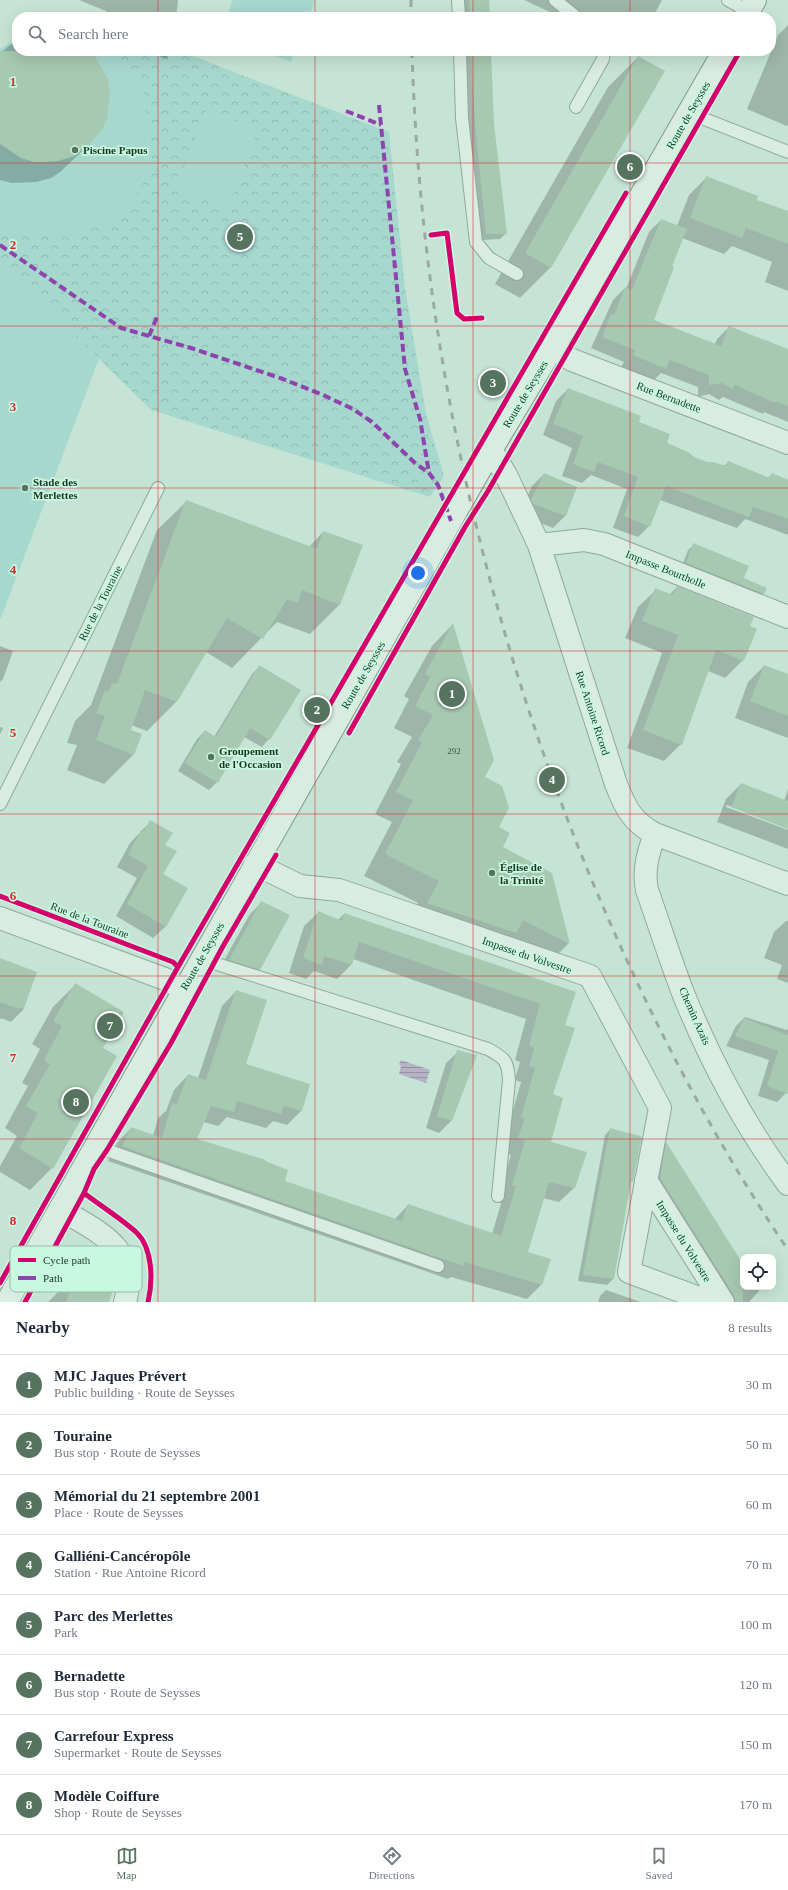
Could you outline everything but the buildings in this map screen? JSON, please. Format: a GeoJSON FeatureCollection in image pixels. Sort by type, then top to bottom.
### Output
{"type":"FeatureCollection","features":[{"type":"Feature","properties":{"kind":"street","name":"Route de Seysses"},"geometry":{"type":"LineString","coordinates":[[39,1246],[491,450],[552,348],[721,56]]}},
{"type":"Feature","properties":{"kind":"street","name":"Rue Bernadette"},"geometry":{"type":"LineString","coordinates":[[552,348],[572,360],[788,443]]}},
{"type":"Feature","properties":{"kind":"street","name":"Rue Antoine Ricord"},"geometry":{"type":"LineString","coordinates":[[491,450],[506,475],[539,545],[616,784],[627,809],[636,821],[655,834],[788,884]]}},
{"type":"Feature","properties":{"kind":"street","name":"Impasse Bourtholle"},"geometry":{"type":"LineString","coordinates":[[539,545],[584,540],[604,544],[788,618]]}},
{"type":"Feature","properties":{"kind":"street","name":"Chemin Azaïs"},"geometry":{"type":"LineString","coordinates":[[655,834],[645,868],[647,890],[684,993],[727,1086],[752,1131],[788,1184]]}},
{"type":"Feature","properties":{"kind":"street","name":"Impasse du Volvestre"},"geometry":{"type":"LineString","coordinates":[[255,864],[300,886],[339,890],[590,976],[660,1108],[629,1272],[710,1302]]}},
{"type":"Feature","properties":{"kind":"street"},"geometry":{"type":"LineString","coordinates":[[0,918],[165,979],[184,990]]}},
{"type":"Feature","properties":{"kind":"street","name":"Impasse du Volvestre"},"geometry":{"type":"LineString","coordinates":[[646,1180],[723,1302]]}},
{"type":"Feature","properties":{"kind":"street"},"geometry":{"type":"LineString","coordinates":[[60,1209],[106,1237],[116,1246]]}},
{"type":"Feature","properties":{"kind":"street","name":"Route de Seysses"},"geometry":{"type":"LineString","coordinates":[[7,1302],[13,1292]]}},
{"type":"Feature","properties":{"kind":"street"},"geometry":{"type":"LineString","coordinates":[[125,1302],[127,1292]]}},
{"type":"Feature","properties":{"kind":"lane"},"geometry":{"type":"LineString","coordinates":[[458,0],[459,12]]}},
{"type":"Feature","properties":{"kind":"lane"},"geometry":{"type":"LineString","coordinates":[[555,0],[570,12]]}},
{"type":"Feature","properties":{"kind":"lane"},"geometry":{"type":"LineString","coordinates":[[728,0],[749,9]]}},
{"type":"Feature","properties":{"kind":"lane"},"geometry":{"type":"LineString","coordinates":[[460,56],[462,118],[476,242],[489,258],[517,274]]}},
{"type":"Feature","properties":{"kind":"lane"},"geometry":{"type":"LineString","coordinates":[[576,107],[604,59],[604,56]]}},
{"type":"Feature","properties":{"kind":"lane"},"geometry":{"type":"LineString","coordinates":[[689,113],[788,152]]}},
{"type":"Feature","properties":{"kind":"lane","name":"Rue de la Touraine"},"geometry":{"type":"LineString","coordinates":[[0,804],[158,488]]}},
{"type":"Feature","properties":{"kind":"lane"},"geometry":{"type":"LineString","coordinates":[[201,959],[488,1049],[503,1058],[508,1067],[509,1080],[498,1196]]}},
{"type":"Feature","properties":{"kind":"lane"},"geometry":{"type":"LineString","coordinates":[[95,1146],[438,1266]]}},
{"type":"Feature","properties":{"kind":"green space"},"geometry":{"type":"Polygon","coordinates":[[[233,0],[315,0],[311,12],[228,12],[233,0]]]}},
{"type":"Feature","properties":{"kind":"green space","name":"Piscine Papus"},"geometry":{"type":"Polygon","coordinates":[[[12,42],[12,56],[117,56],[142,83],[152,170],[122,215],[73,238],[17,233],[0,227],[0,49],[12,42]]]}},
{"type":"Feature","properties":{"kind":"green space"},"geometry":{"type":"Polygon","coordinates":[[[117,56],[193,56],[389,132],[405,288],[426,414],[444,476],[430,497],[151,410],[0,262],[0,227],[17,233],[152,170],[142,83],[117,56]]]}},
{"type":"Feature","properties":{"kind":"green space"},"geometry":{"type":"Polygon","coordinates":[[[275,56],[293,56],[291,62],[275,56]]]}},
{"type":"Feature","properties":{"kind":"green space"},"geometry":{"type":"Polygon","coordinates":[[[206,110],[258,129],[228,208],[176,189],[206,110]]]}},
{"type":"Feature","properties":{"kind":"green space","name":"Stade des Merlettes"},"geometry":{"type":"Polygon","coordinates":[[[0,262],[99,359],[1,618],[0,617],[0,262]]]}},
{"type":"Feature","properties":{"kind":"shaded area"},"geometry":{"type":"Polygon","coordinates":[[[401,1060],[430,1070],[426,1083],[399,1074],[401,1066],[399,1064],[401,1060]]]}},
{"type":"Feature","properties":{"kind":"railway"},"geometry":{"type":"LineString","coordinates":[[411,0],[411,12]]}},
{"type":"Feature","properties":{"kind":"railway"},"geometry":{"type":"LineString","coordinates":[[412,56],[417,154],[427,257],[442,359],[461,460],[485,560],[513,659],[545,757],[581,854],[625,957],[674,1058],[701,1107],[729,1156],[788,1250]]}},
{"type":"Feature","properties":{"kind":"marked path"},"geometry":{"type":"LineString","coordinates":[[379,105],[405,369],[420,419],[429,473]]}},
{"type":"Feature","properties":{"kind":"marked path"},"geometry":{"type":"LineString","coordinates":[[346,111],[381,125]]}},
{"type":"Feature","properties":{"kind":"marked path"},"geometry":{"type":"LineString","coordinates":[[0,245],[121,328],[191,348],[283,379],[353,409],[372,422],[415,463],[429,473],[438,485],[451,521]]}},
{"type":"Feature","properties":{"kind":"marked path"},"geometry":{"type":"LineString","coordinates":[[149,336],[157,317]]}},
{"type":"Feature","properties":{"kind":"cycle path"},"geometry":{"type":"LineString","coordinates":[[349,733],[465,527],[488,491],[737,56]]}},
{"type":"Feature","properties":{"kind":"cycle path"},"geometry":{"type":"LineString","coordinates":[[21,1246],[178,967],[626,193]]}},
{"type":"Feature","properties":{"kind":"cycle path"},"geometry":{"type":"LineString","coordinates":[[431,235],[447,233],[457,313],[464,319],[482,318]]}},
{"type":"Feature","properties":{"kind":"cycle path"},"geometry":{"type":"LineString","coordinates":[[55,1246],[84,1193],[94,1169],[171,1043],[222,948],[276,855]]}},
{"type":"Feature","properties":{"kind":"cycle path"},"geometry":{"type":"LineString","coordinates":[[0,896],[173,962],[178,967]]}},
{"type":"Feature","properties":{"kind":"cycle path"},"geometry":{"type":"LineString","coordinates":[[84,1193],[130,1227],[142,1239],[149,1256],[151,1275],[148,1302]]}},
{"type":"Feature","properties":{"kind":"cycle path"},"geometry":{"type":"LineString","coordinates":[[0,1283],[10,1265]]}},
{"type":"Feature","properties":{"kind":"cycle path"},"geometry":{"type":"LineString","coordinates":[[25,1302],[30,1292]]}},
{"type":"Feature","properties":{"kind":"place","name":"Piscine Papus"},"geometry":{"type":"Point","coordinates":[75,150]}},
{"type":"Feature","properties":{"kind":"place","name":"Bernadette"},"geometry":{"type":"Point","coordinates":[630,167]}},
{"type":"Feature","properties":{"kind":"place","name":"Parc des Merlettes"},"geometry":{"type":"Point","coordinates":[240,237]}},
{"type":"Feature","properties":{"kind":"place","name":"Mémorial du 21 septembre 2001"},"geometry":{"type":"Point","coordinates":[493,383]}},
{"type":"Feature","properties":{"kind":"place","name":"Stade des Merlettes"},"geometry":{"type":"Point","coordinates":[25,488]}},
{"type":"Feature","properties":{"kind":"place","name":"MJC Jaques Prévert"},"geometry":{"type":"Point","coordinates":[452,694]}},
{"type":"Feature","properties":{"kind":"place","name":"Touraine"},"geometry":{"type":"Point","coordinates":[317,710]}},
{"type":"Feature","properties":{"kind":"place","name":"Groupement de l'Occasion"},"geometry":{"type":"Point","coordinates":[211,757]}},
{"type":"Feature","properties":{"kind":"place","name":"Galliéni-Cancéropôle"},"geometry":{"type":"Point","coordinates":[552,780]}},
{"type":"Feature","properties":{"kind":"place","name":"Église de la Trinité"},"geometry":{"type":"Point","coordinates":[492,873]}},
{"type":"Feature","properties":{"kind":"place","name":"Carrefour Express"},"geometry":{"type":"Point","coordinates":[110,1026]}},
{"type":"Feature","properties":{"kind":"place","name":"Modèle Coiffure"},"geometry":{"type":"Point","coordinates":[76,1102]}}]}
